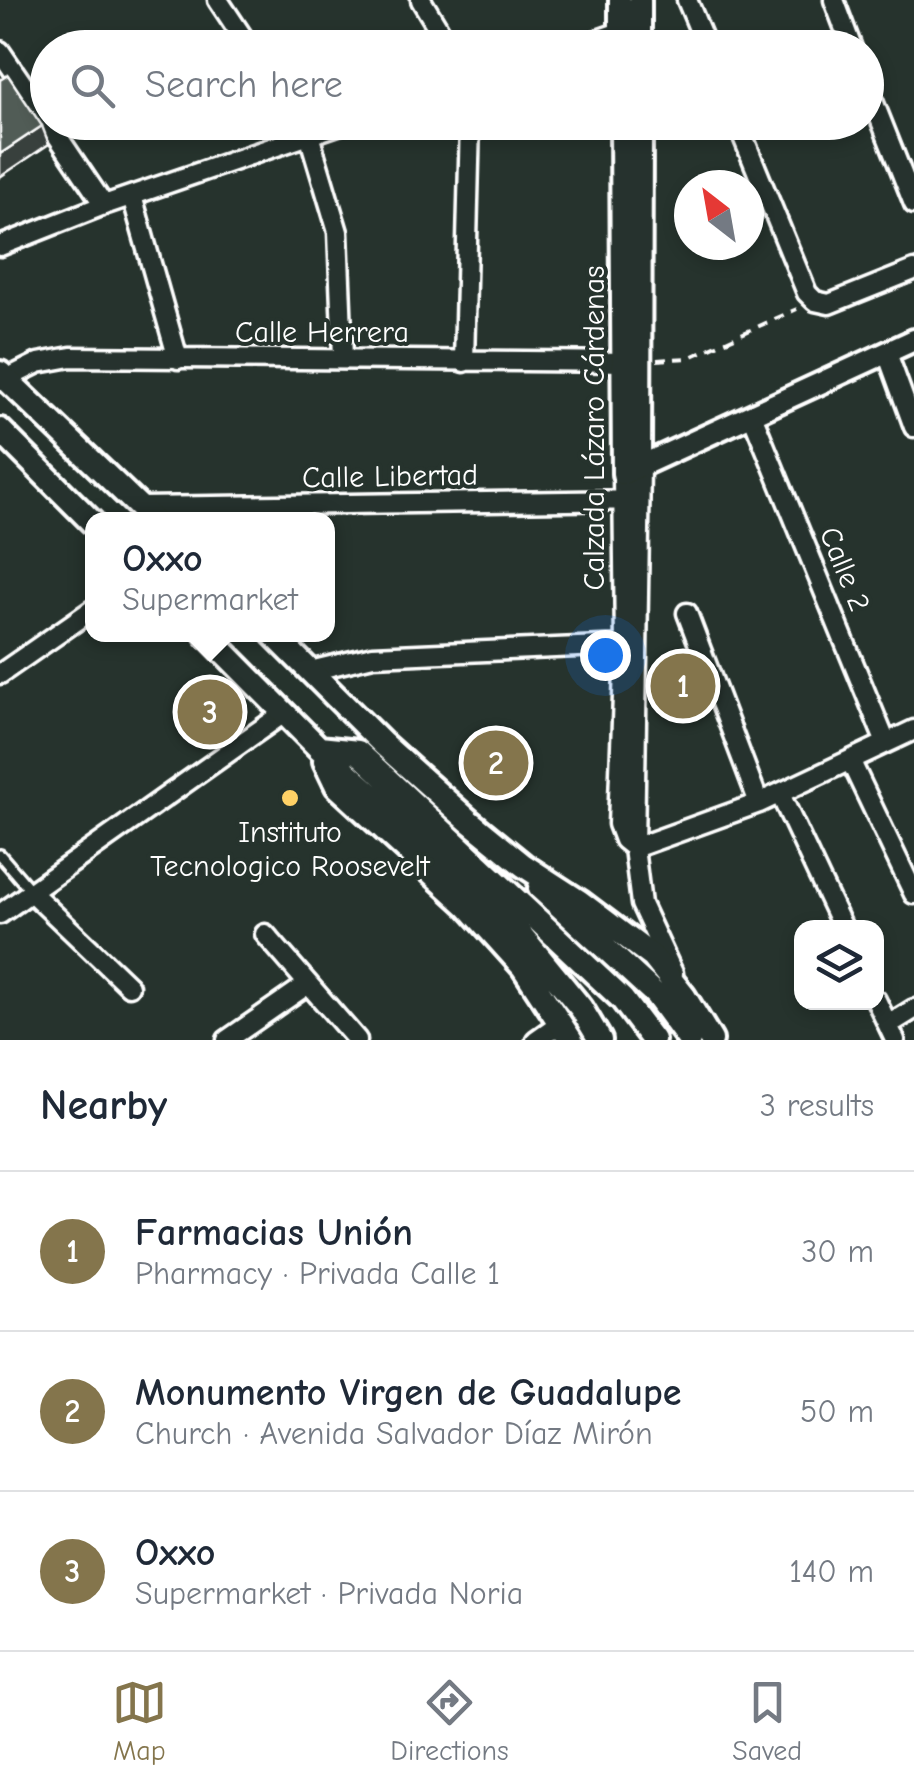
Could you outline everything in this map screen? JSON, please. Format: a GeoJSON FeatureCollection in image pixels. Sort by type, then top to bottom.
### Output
{"type":"FeatureCollection","features":[{"type":"Feature","properties":{"kind":"main road"},"geometry":{"type":"LineString","coordinates":[[3,376],[146,512]]}},
{"type":"Feature","properties":{"kind":"main road"},"geometry":{"type":"LineString","coordinates":[[0,430],[85,515]]}},
{"type":"Feature","properties":{"kind":"main road"},"geometry":{"type":"LineString","coordinates":[[214,642],[320,748],[496,905],[580,1008],[600,1040]]}},
{"type":"Feature","properties":{"kind":"main road"},"geometry":{"type":"LineString","coordinates":[[280,642],[383,744],[522,865],[580,902],[653,958],[684,996],[710,1040]]}},
{"type":"Feature","properties":{"kind":"main road"},"geometry":{"type":"LineString","coordinates":[[320,748],[337,786],[468,906],[523,966],[566,1032]]}},
{"type":"Feature","properties":{"kind":"main road"},"geometry":{"type":"LineString","coordinates":[[320,748],[358,752],[622,999],[653,1040]]}},
{"type":"Feature","properties":{"kind":"main road"},"geometry":{"type":"LineString","coordinates":[[522,865],[546,895],[656,995],[690,1040]]}},
{"type":"Feature","properties":{"kind":"street"},"geometry":{"type":"LineString","coordinates":[[218,0],[238,30]]}},
{"type":"Feature","properties":{"kind":"street"},"geometry":{"type":"LineString","coordinates":[[421,0],[439,30]]}},
{"type":"Feature","properties":{"kind":"street"},"geometry":{"type":"LineString","coordinates":[[620,0],[620,30]]}},
{"type":"Feature","properties":{"kind":"street"},"geometry":{"type":"LineString","coordinates":[[640,30],[641,0]]}},
{"type":"Feature","properties":{"kind":"street"},"geometry":{"type":"LineString","coordinates":[[687,0],[700,30]]}},
{"type":"Feature","properties":{"kind":"street"},"geometry":{"type":"LineString","coordinates":[[834,0],[845,30]]}},
{"type":"Feature","properties":{"kind":"street"},"geometry":{"type":"LineString","coordinates":[[0,52],[30,96]]}},
{"type":"Feature","properties":{"kind":"street"},"geometry":{"type":"LineString","coordinates":[[884,128],[914,204]]}},
{"type":"Feature","properties":{"kind":"street"},"geometry":{"type":"LineString","coordinates":[[60,140],[104,206]]}},
{"type":"Feature","properties":{"kind":"street"},"geometry":{"type":"LineString","coordinates":[[0,246],[277,140]]}},
{"type":"Feature","properties":{"kind":"street"},"geometry":{"type":"LineString","coordinates":[[309,140],[338,232],[343,357]]}},
{"type":"Feature","properties":{"kind":"street"},"geometry":{"type":"LineString","coordinates":[[464,362],[470,140]]}},
{"type":"Feature","properties":{"kind":"street","name":"Calzada Lázaro Cárdenas"},"geometry":{"type":"LineString","coordinates":[[622,140],[633,362]]}},
{"type":"Feature","properties":{"kind":"street","name":"Calzada Lázaro Cárdenas"},"geometry":{"type":"LineString","coordinates":[[640,140],[632,470],[634,848],[641,904],[684,996]]}},
{"type":"Feature","properties":{"kind":"street"},"geometry":{"type":"LineString","coordinates":[[745,140],[811,297],[829,304],[914,270]]}},
{"type":"Feature","properties":{"kind":"street"},"geometry":{"type":"LineString","coordinates":[[132,196],[178,359]]}},
{"type":"Feature","properties":{"kind":"street"},"geometry":{"type":"LineString","coordinates":[[632,470],[914,340]]}},
{"type":"Feature","properties":{"kind":"street"},"geometry":{"type":"LineString","coordinates":[[887,353],[914,428]]}},
{"type":"Feature","properties":{"kind":"street","name":"Calle Herrera"},"geometry":{"type":"LineString","coordinates":[[3,376],[38,363],[71,357],[633,362]]}},
{"type":"Feature","properties":{"kind":"street","name":"Calle 2"},"geometry":{"type":"LineString","coordinates":[[752,415],[886,743]]}},
{"type":"Feature","properties":{"kind":"street","name":"Calzada Lázaro Cárdenas"},"geometry":{"type":"LineString","coordinates":[[632,500],[618,824],[624,840],[634,848]]}},
{"type":"Feature","properties":{"kind":"street","name":"Calle Libertad"},"geometry":{"type":"LineString","coordinates":[[184,512],[632,500]]}},
{"type":"Feature","properties":{"kind":"street"},"geometry":{"type":"LineString","coordinates":[[687,612],[759,803]]}},
{"type":"Feature","properties":{"kind":"street"},"geometry":{"type":"LineString","coordinates":[[0,674],[85,615]]}},
{"type":"Feature","properties":{"kind":"street"},"geometry":{"type":"LineString","coordinates":[[310,671],[373,656],[625,645]]}},
{"type":"Feature","properties":{"kind":"street"},"geometry":{"type":"LineString","coordinates":[[0,914],[284,713]]}},
{"type":"Feature","properties":{"kind":"street"},"geometry":{"type":"LineString","coordinates":[[634,848],[759,803],[914,730]]}},
{"type":"Feature","properties":{"kind":"street"},"geometry":{"type":"LineString","coordinates":[[851,762],[914,894]]}},
{"type":"Feature","properties":{"kind":"street"},"geometry":{"type":"LineString","coordinates":[[780,794],[838,920]]}},
{"type":"Feature","properties":{"kind":"street"},"geometry":{"type":"LineString","coordinates":[[31,892],[128,986]]}},
{"type":"Feature","properties":{"kind":"street"},"geometry":{"type":"LineString","coordinates":[[265,934],[357,1040]]}},
{"type":"Feature","properties":{"kind":"street"},"geometry":{"type":"LineString","coordinates":[[227,1040],[308,984]]}},
{"type":"Feature","properties":{"kind":"street"},"geometry":{"type":"LineString","coordinates":[[892,1032],[914,1009]]}},
{"type":"Feature","properties":{"kind":"street"},"geometry":{"type":"LineString","coordinates":[[536,1040],[566,1032]]}},
{"type":"Feature","properties":{"kind":"lane"},"geometry":{"type":"LineString","coordinates":[[0,856],[31,892]]}},
{"type":"Feature","properties":{"kind":"path"},"geometry":{"type":"LineString","coordinates":[[633,362],[688,358],[811,297]]}},
{"type":"Feature","properties":{"kind":"building"},"geometry":{"type":"Polygon","coordinates":[[[8,75],[30,108],[30,134],[0,154],[0,80],[8,75]]]}},
{"type":"Feature","properties":{"kind":"place","name":"Farmacias Unión"},"geometry":{"type":"Point","coordinates":[683,686]}},
{"type":"Feature","properties":{"kind":"place","name":"Oxxo"},"geometry":{"type":"Point","coordinates":[210,712]}},
{"type":"Feature","properties":{"kind":"place","name":"Monumento Virgen de Guadalupe"},"geometry":{"type":"Point","coordinates":[496,763]}},
{"type":"Feature","properties":{"kind":"place","name":"Instituto Tecnologico Roosevelt"},"geometry":{"type":"Point","coordinates":[290,798]}}]}
